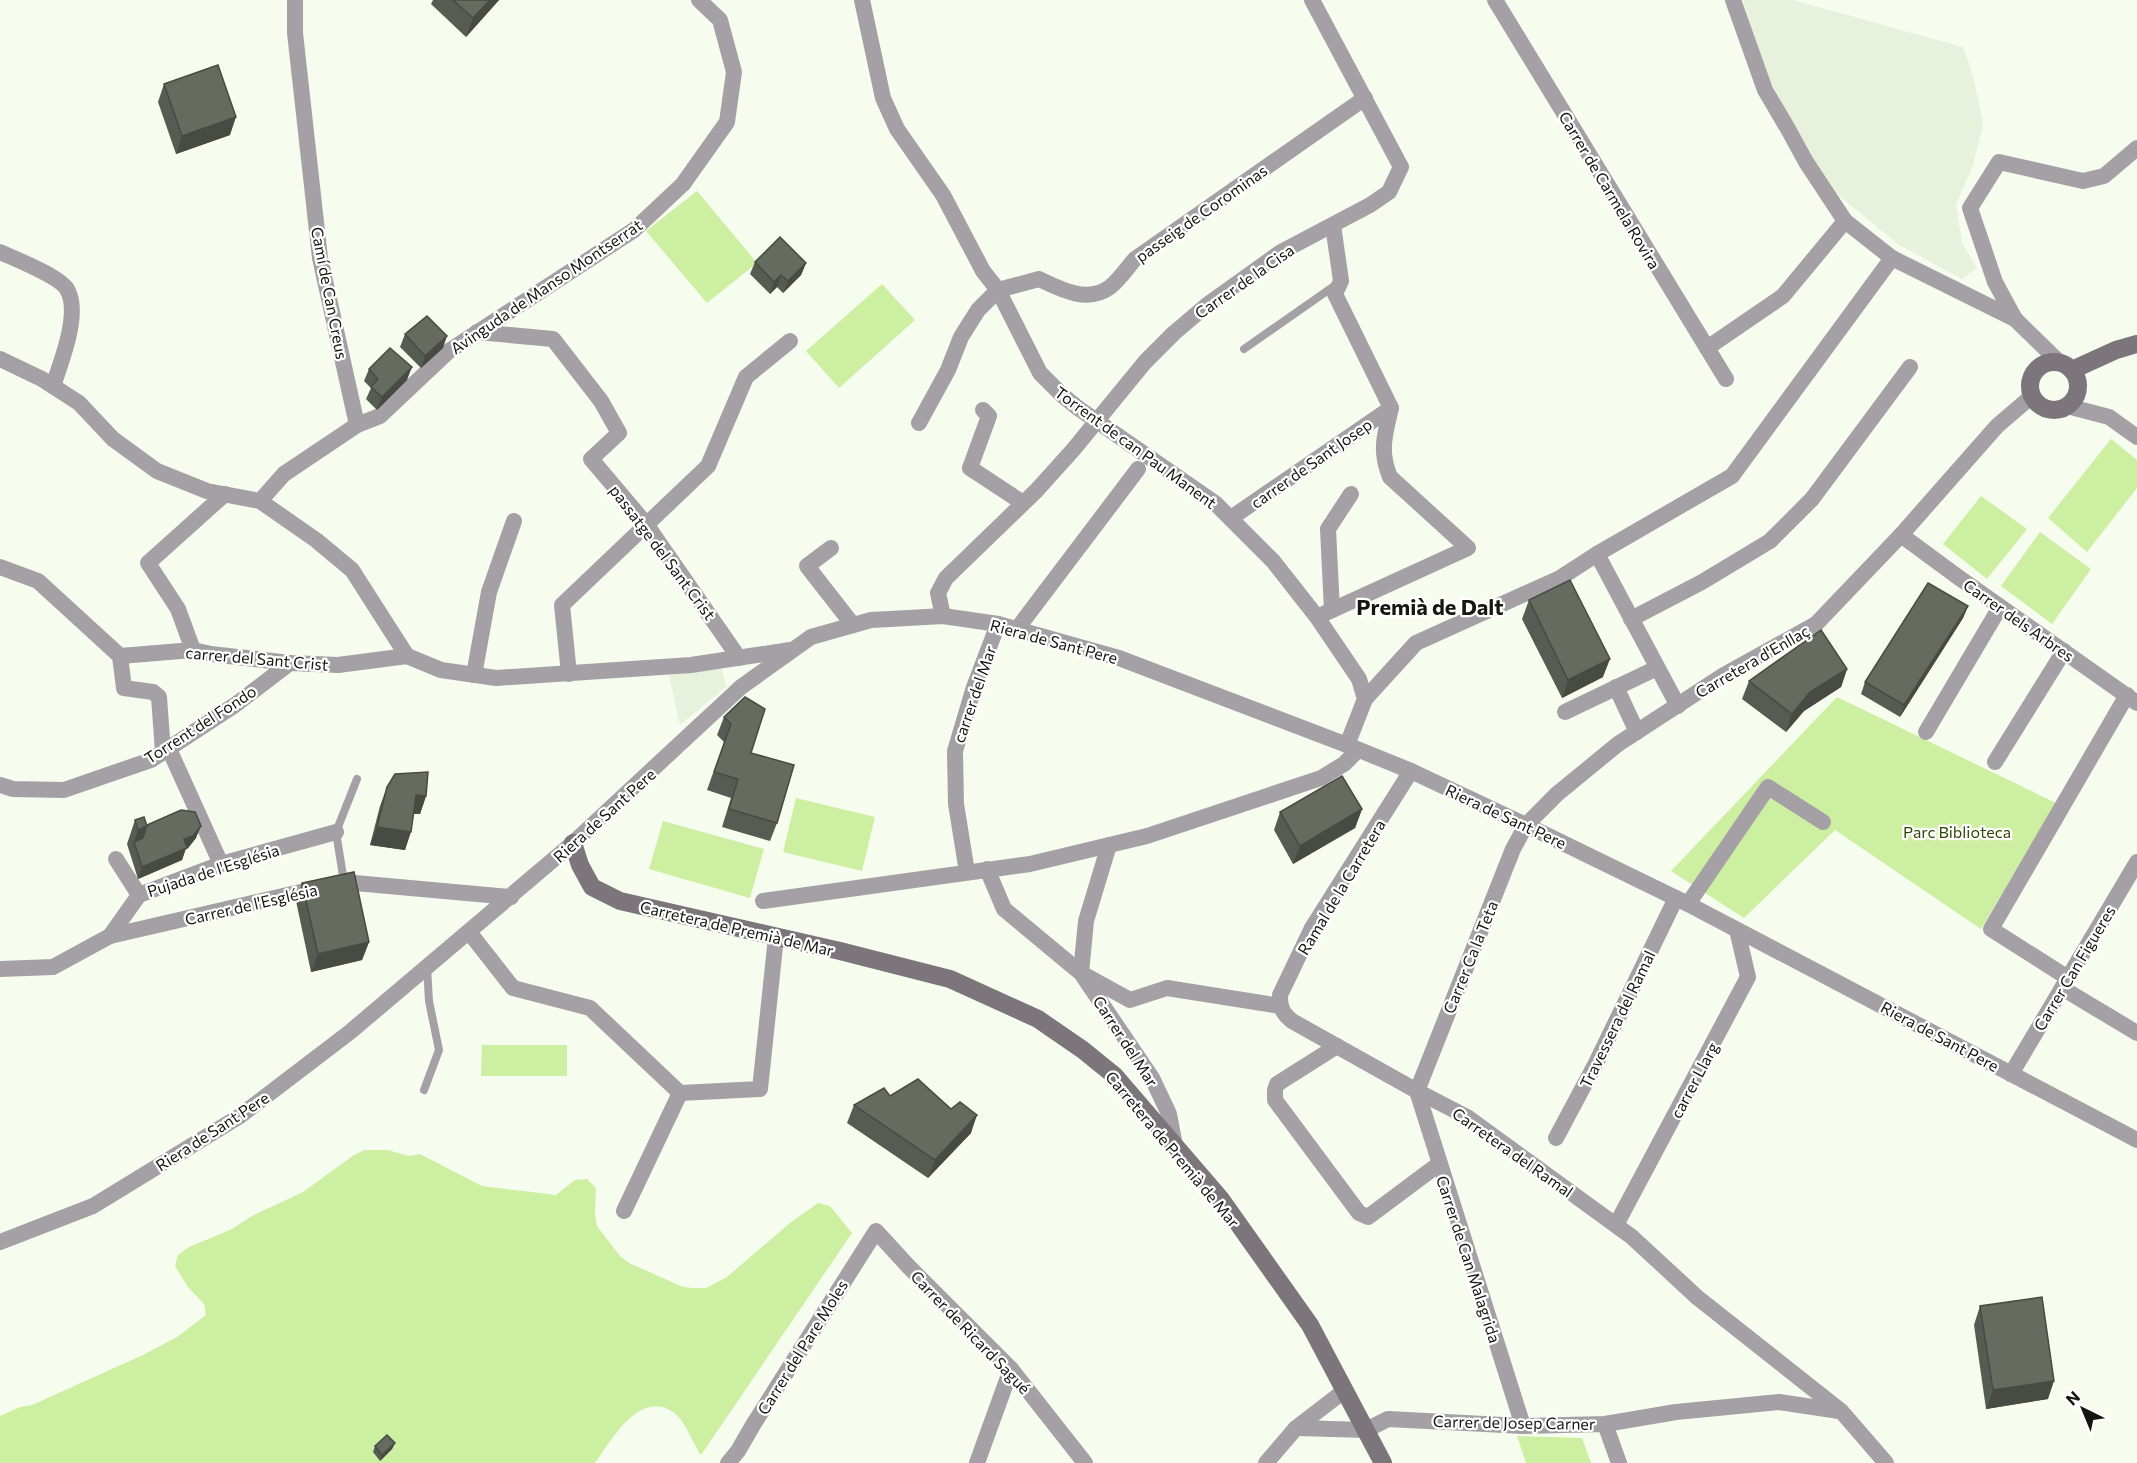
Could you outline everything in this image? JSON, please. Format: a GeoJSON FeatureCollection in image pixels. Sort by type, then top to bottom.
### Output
{"type":"FeatureCollection","features":[{"type":"Feature","properties":{"kind":"street","name":"Camí de Can Creus"},"geometry":{"type":"LineString","coordinates":[[296,0],[295,33],[320,258],[357,425]]}},
{"type":"Feature","properties":{"kind":"street","name":"Avinguda de Manso Montserrat"},"geometry":{"type":"LineString","coordinates":[[357,425],[380,416],[449,351],[634,230],[683,184],[727,122],[734,72],[720,20],[699,0]]}},
{"type":"Feature","properties":{"kind":"street","name":"Torrent de can Pau Manent"},"geometry":{"type":"LineString","coordinates":[[862,0],[883,98],[897,129],[943,195],[983,271],[998,290],[1040,373],[1062,395],[1096,421],[1215,503],[1231,518],[1273,561],[1317,617],[1359,679],[1365,699]]}},
{"type":"Feature","properties":{"kind":"street","name":"Carrer de la Cisa"},"geometry":{"type":"LineString","coordinates":[[943,616],[938,593],[946,578],[1023,503],[1073,450],[1125,390],[1145,362],[1207,305],[1281,252],[1370,205],[1389,192],[1401,168],[1312,0]]}},
{"type":"Feature","properties":{"kind":"street","name":"Carrer de Carmela Rovira"},"geometry":{"type":"LineString","coordinates":[[1496,0],[1726,379]]}},
{"type":"Feature","properties":{"kind":"street"},"geometry":{"type":"LineString","coordinates":[[1733,0],[1765,90],[1806,162],[1845,221],[1892,258],[2015,318]]}},
{"type":"Feature","properties":{"kind":"street","name":"passeig de Corominas"},"geometry":{"type":"LineString","coordinates":[[998,290],[1039,279],[1059,289],[1086,296],[1109,288],[1135,259],[1365,99]]}},
{"type":"Feature","properties":{"kind":"street"},"geometry":{"type":"LineString","coordinates":[[2067,406],[2073,400],[2078,381],[2015,318],[1995,282],[1970,208],[1998,162],[2083,180],[2104,176],[2137,148]]}},
{"type":"Feature","properties":{"kind":"street"},"geometry":{"type":"LineString","coordinates":[[1707,348],[1783,296],[1845,221]]}},
{"type":"Feature","properties":{"kind":"street"},"geometry":{"type":"LineString","coordinates":[[1333,225],[1341,281],[1335,294],[1391,408]]}},
{"type":"Feature","properties":{"kind":"street"},"geometry":{"type":"LineString","coordinates":[[0,252],[53,277],[68,289],[72,305],[71,324],[53,386]]}},
{"type":"Feature","properties":{"kind":"street"},"geometry":{"type":"LineString","coordinates":[[763,901],[1029,864],[1169,829],[1321,778],[1344,764],[1352,747],[1365,699],[1416,643],[1560,578],[1596,554],[1731,476],[1892,258]]}},
{"type":"Feature","properties":{"kind":"street"},"geometry":{"type":"LineString","coordinates":[[919,423],[948,370],[961,337],[978,310],[998,290]]}},
{"type":"Feature","properties":{"kind":"street","name":"passatge del Sant Crist"},"geometry":{"type":"LineString","coordinates":[[477,332],[553,339],[601,401],[619,433],[591,459],[646,524],[739,658]]}},
{"type":"Feature","properties":{"kind":"street"},"geometry":{"type":"LineString","coordinates":[[569,674],[562,604],[708,466],[746,377],[790,340]]}},
{"type":"Feature","properties":{"kind":"street"},"geometry":{"type":"LineString","coordinates":[[2137,344],[2065,366],[2046,363],[2035,371],[2030,382],[2032,396],[2041,406],[2051,410],[2067,406],[2109,417],[2137,437]]}},
{"type":"Feature","properties":{"kind":"street"},"geometry":{"type":"LineString","coordinates":[[0,359],[53,386],[79,403],[113,439],[157,471],[207,491],[260,501],[316,540],[352,570],[406,656]]}},
{"type":"Feature","properties":{"kind":"street"},"geometry":{"type":"LineString","coordinates":[[1631,619],[1702,582],[1770,541],[1812,499],[1910,367]]}},
{"type":"Feature","properties":{"kind":"street","name":"Carretera d'Enllaç"},"geometry":{"type":"LineString","coordinates":[[1526,825],[1557,794],[1618,744],[1724,675],[1816,624],[1901,535],[1997,426],[2032,396]]}},
{"type":"Feature","properties":{"kind":"street","name":"carrer de Sant Josep"},"geometry":{"type":"LineString","coordinates":[[1231,518],[1391,408]]}},
{"type":"Feature","properties":{"kind":"street","name":"carrer de Sant Josep"},"geometry":{"type":"LineString","coordinates":[[1332,610],[1468,548],[1390,477],[1383,440],[1391,408]]}},
{"type":"Feature","properties":{"kind":"street"},"geometry":{"type":"LineString","coordinates":[[983,410],[989,416],[970,468],[1023,503]]}},
{"type":"Feature","properties":{"kind":"street"},"geometry":{"type":"LineString","coordinates":[[260,501],[284,474],[357,425]]}},
{"type":"Feature","properties":{"kind":"street"},"geometry":{"type":"LineString","coordinates":[[1017,629],[1138,469]]}},
{"type":"Feature","properties":{"kind":"street"},"geometry":{"type":"LineString","coordinates":[[193,650],[178,609],[148,563],[225,494]]}},
{"type":"Feature","properties":{"kind":"street"},"geometry":{"type":"LineString","coordinates":[[1317,617],[1332,610],[1328,529],[1351,494]]}},
{"type":"Feature","properties":{"kind":"street"},"geometry":{"type":"LineString","coordinates":[[474,675],[489,592],[514,521]]}},
{"type":"Feature","properties":{"kind":"street","name":"Carrer dels Arbres"},"geometry":{"type":"LineString","coordinates":[[1901,535],[2132,699]]}},
{"type":"Feature","properties":{"kind":"street"},"geometry":{"type":"LineString","coordinates":[[831,548],[807,566],[853,625]]}},
{"type":"Feature","properties":{"kind":"street"},"geometry":{"type":"LineString","coordinates":[[1596,554],[1678,706]]}},
{"type":"Feature","properties":{"kind":"street"},"geometry":{"type":"LineString","coordinates":[[0,567],[38,581],[120,657],[124,688],[153,692],[159,697],[166,751],[221,864]]}},
{"type":"Feature","properties":{"kind":"street"},"geometry":{"type":"LineString","coordinates":[[1926,732],[2000,607]]}},
{"type":"Feature","properties":{"kind":"street","name":"Riera de Sant Pere"},"geometry":{"type":"LineString","coordinates":[[0,1242],[93,1206],[240,1116],[350,1032],[511,897],[573,843],[741,687],[811,637],[871,620],[943,616],[998,624],[1119,658],[1410,771],[1682,902],[2137,1140]]}},
{"type":"Feature","properties":{"kind":"street","name":"carrer del Mar"},"geometry":{"type":"LineString","coordinates":[[967,872],[956,804],[955,751],[998,624]]}},
{"type":"Feature","properties":{"kind":"street","name":"carrer del Sant Crist"},"geometry":{"type":"LineString","coordinates":[[120,657],[193,650],[290,663],[338,665],[406,656],[441,670],[496,678],[691,664],[794,649]]}},
{"type":"Feature","properties":{"kind":"street"},"geometry":{"type":"LineString","coordinates":[[1995,762],[2064,651]]}},
{"type":"Feature","properties":{"kind":"street","name":"Torrent del Fondo"},"geometry":{"type":"LineString","coordinates":[[0,785],[13,789],[64,790],[151,760],[235,705],[290,663]]}},
{"type":"Feature","properties":{"kind":"street"},"geometry":{"type":"LineString","coordinates":[[1565,712],[1657,668]]}},
{"type":"Feature","properties":{"kind":"street"},"geometry":{"type":"LineString","coordinates":[[1616,687],[1637,732]]}},
{"type":"Feature","properties":{"kind":"street"},"geometry":{"type":"LineString","coordinates":[[2132,699],[1991,929],[2137,1033]]}},
{"type":"Feature","properties":{"kind":"street","name":"Ramal de la Carretera"},"geometry":{"type":"LineString","coordinates":[[1280,1006],[1280,995],[1312,928],[1410,771]]}},
{"type":"Feature","properties":{"kind":"street","name":"Travessera del Ramal"},"geometry":{"type":"LineString","coordinates":[[1556,1138],[1682,902],[1768,787],[1823,822]]}},
{"type":"Feature","properties":{"kind":"street","name":"Carrer Ca la Teta"},"geometry":{"type":"LineString","coordinates":[[1417,1091],[1513,849],[1526,825]]}},
{"type":"Feature","properties":{"kind":"street","name":"Pujada de l'Església"},"geometry":{"type":"LineString","coordinates":[[110,936],[139,895],[221,864],[336,832]]}},
{"type":"Feature","properties":{"kind":"street","name":"Carretera de Premià de Mar"},"geometry":{"type":"LineString","coordinates":[[573,843],[580,865],[592,887],[620,901],[950,980],[1038,1019],[1083,1050],[1115,1076],[1220,1198],[1310,1325],[1383,1463]]}},
{"type":"Feature","properties":{"kind":"street"},"geometry":{"type":"LineString","coordinates":[[1081,973],[1086,921],[1108,845]]}},
{"type":"Feature","properties":{"kind":"street"},"geometry":{"type":"LineString","coordinates":[[116,859],[139,895]]}},
{"type":"Feature","properties":{"kind":"street","name":"Carrer Can Figueres"},"geometry":{"type":"LineString","coordinates":[[2011,1074],[2137,862]]}},
{"type":"Feature","properties":{"kind":"street"},"geometry":{"type":"LineString","coordinates":[[987,869],[1004,909],[1081,973],[1131,1000],[1167,988],[1280,1006]]}},
{"type":"Feature","properties":{"kind":"street","name":"Carrer de l'Església"},"geometry":{"type":"LineString","coordinates":[[0,969],[53,967],[110,936],[344,882],[511,897]]}},
{"type":"Feature","properties":{"kind":"street","name":"carrer Llarg"},"geometry":{"type":"LineString","coordinates":[[1616,1225],[1748,977],[1737,930]]}},
{"type":"Feature","properties":{"kind":"street"},"geometry":{"type":"LineString","coordinates":[[469,932],[513,988],[590,1008],[680,1093],[760,1089],[776,937]]}},
{"type":"Feature","properties":{"kind":"street","name":"Carrer del Mar"},"geometry":{"type":"LineString","coordinates":[[1081,973],[1152,1078],[1169,1114],[1175,1146]]}},
{"type":"Feature","properties":{"kind":"street","name":"Carretera del Ramal"},"geometry":{"type":"LineString","coordinates":[[1280,1006],[1284,1014],[1292,1021],[1417,1091],[1467,1116],[1632,1237],[1698,1298],[1841,1411],[1886,1463]]}},
{"type":"Feature","properties":{"kind":"street"},"geometry":{"type":"LineString","coordinates":[[1338,1047],[1277,1084],[1275,1100],[1359,1213],[1368,1217],[1439,1164]]}},
{"type":"Feature","properties":{"kind":"street","name":"Carrer de Can Malagrida"},"geometry":{"type":"LineString","coordinates":[[1417,1091],[1523,1426]]}},
{"type":"Feature","properties":{"kind":"street"},"geometry":{"type":"LineString","coordinates":[[624,1210],[680,1093]]}},
{"type":"Feature","properties":{"kind":"street","name":"Carrer de Ricard Sagué"},"geometry":{"type":"LineString","coordinates":[[876,1231],[1011,1369],[1085,1463]]}},
{"type":"Feature","properties":{"kind":"street","name":"Carrer del Pare Moles"},"geometry":{"type":"LineString","coordinates":[[728,1463],[738,1451],[876,1231]]}},
{"type":"Feature","properties":{"kind":"street"},"geometry":{"type":"LineString","coordinates":[[977,1463],[1011,1369]]}},
{"type":"Feature","properties":{"kind":"street"},"geometry":{"type":"LineString","coordinates":[[1266,1463],[1296,1428],[1342,1387]]}},
{"type":"Feature","properties":{"kind":"street","name":"Carrer de Josep Carner"},"geometry":{"type":"LineString","coordinates":[[1296,1428],[1366,1431],[1388,1419],[1523,1426],[1605,1424],[1676,1412],[1779,1402],[1841,1411]]}},
{"type":"Feature","properties":{"kind":"street"},"geometry":{"type":"LineString","coordinates":[[1605,1424],[1619,1463]]}},
{"type":"Feature","properties":{"kind":"lane"},"geometry":{"type":"LineString","coordinates":[[1244,349],[1341,281]]}},
{"type":"Feature","properties":{"kind":"lane"},"geometry":{"type":"LineString","coordinates":[[344,882],[336,832],[357,779]]}},
{"type":"Feature","properties":{"kind":"lane"},"geometry":{"type":"LineString","coordinates":[[424,1090],[439,1050],[429,1001],[427,967]]}},
{"type":"Feature","properties":{"kind":"shaded area"},"geometry":{"type":"Polygon","coordinates":[[[1743,0],[1793,0],[1963,47],[1974,79],[1983,124],[1973,165],[1956,205],[1962,243],[1977,268],[1962,279],[1899,245],[1830,188],[1769,79],[1743,0]]]}},
{"type":"Feature","properties":{"kind":"shaded area"},"geometry":{"type":"Polygon","coordinates":[[[722,669],[726,687],[680,725],[669,675],[722,669]]]}},
{"type":"Feature","properties":{"kind":"green space"},"geometry":{"type":"Polygon","coordinates":[[[697,191],[757,263],[707,303],[646,231],[697,191]]]}},
{"type":"Feature","properties":{"kind":"green space"},"geometry":{"type":"Polygon","coordinates":[[[882,284],[915,320],[839,388],[806,351],[882,284]]]}},
{"type":"Feature","properties":{"kind":"green space"},"geometry":{"type":"Polygon","coordinates":[[[2111,439],[2137,460],[2137,488],[2087,552],[2048,518],[2111,439]]]}},
{"type":"Feature","properties":{"kind":"green space"},"geometry":{"type":"Polygon","coordinates":[[[1981,496],[2027,529],[1987,579],[1943,544],[1981,496]]]}},
{"type":"Feature","properties":{"kind":"green space"},"geometry":{"type":"Polygon","coordinates":[[[2040,532],[2091,569],[2052,624],[2001,586],[2040,532]]]}},
{"type":"Feature","properties":{"kind":"green space","name":"Parc Biblioteca"},"geometry":{"type":"Polygon","coordinates":[[[1837,697],[2056,803],[1981,929],[1835,830],[1744,918],[1671,871],[1837,697]]]}},
{"type":"Feature","properties":{"kind":"green space"},"geometry":{"type":"Polygon","coordinates":[[[796,798],[875,817],[862,871],[783,852],[796,798]]]}},
{"type":"Feature","properties":{"kind":"green space"},"geometry":{"type":"Polygon","coordinates":[[[663,821],[764,849],[750,898],[649,869],[663,821]]]}},
{"type":"Feature","properties":{"kind":"green space"},"geometry":{"type":"Polygon","coordinates":[[[482,1045],[567,1045],[567,1076],[481,1076],[482,1045]]]}},
{"type":"Feature","properties":{"kind":"green space"},"geometry":{"type":"Polygon","coordinates":[[[365,1150],[388,1150],[409,1156],[420,1154],[482,1186],[556,1195],[575,1180],[587,1179],[596,1188],[597,1226],[620,1256],[629,1263],[683,1287],[706,1288],[727,1277],[790,1223],[818,1203],[830,1206],[852,1233],[701,1455],[678,1416],[661,1407],[649,1407],[627,1421],[595,1463],[0,1463],[0,1416],[20,1407],[32,1405],[143,1355],[177,1337],[206,1315],[204,1304],[188,1287],[175,1266],[178,1255],[189,1247],[232,1229],[252,1216],[303,1192],[354,1155],[365,1150]]]}},
{"type":"Feature","properties":{"kind":"green space"},"geometry":{"type":"Polygon","coordinates":[[[1517,1436],[1582,1438],[1591,1463],[1526,1463],[1517,1436]]]}},
{"type":"Feature","properties":{"kind":"building"},"geometry":{"type":"Polygon","coordinates":[[[453,0],[490,0],[473,18],[453,0]]]}},
{"type":"Feature","properties":{"kind":"building"},"geometry":{"type":"Polygon","coordinates":[[[218,65],[236,117],[182,136],[164,84],[218,65]]]}},
{"type":"Feature","properties":{"kind":"building"},"geometry":{"type":"Polygon","coordinates":[[[780,237],[806,263],[788,281],[781,275],[774,282],[755,262],[780,237]]]}},
{"type":"Feature","properties":{"kind":"building"},"geometry":{"type":"Polygon","coordinates":[[[427,316],[447,336],[425,356],[405,334],[427,316]]]}},
{"type":"Feature","properties":{"kind":"building"},"geometry":{"type":"Polygon","coordinates":[[[390,348],[412,367],[382,397],[371,387],[378,379],[369,369],[390,348]]]}},
{"type":"Feature","properties":{"kind":"building"},"geometry":{"type":"Polygon","coordinates":[[[1570,580],[1610,659],[1568,680],[1529,600],[1570,580]]]}},
{"type":"Feature","properties":{"kind":"building"},"geometry":{"type":"Polygon","coordinates":[[[1928,583],[1968,606],[1904,705],[1865,682],[1928,583]]]}},
{"type":"Feature","properties":{"kind":"building"},"geometry":{"type":"Polygon","coordinates":[[[1821,630],[1847,669],[1810,692],[1792,714],[1749,681],[1821,630]]]}},
{"type":"Feature","properties":{"kind":"building"},"geometry":{"type":"Polygon","coordinates":[[[745,697],[765,709],[751,753],[794,765],[777,823],[729,809],[738,779],[714,772],[731,724],[724,717],[745,697]]]}},
{"type":"Feature","properties":{"kind":"building"},"geometry":{"type":"Polygon","coordinates":[[[428,772],[426,796],[416,795],[411,832],[377,827],[387,787],[395,774],[428,772]]]}},
{"type":"Feature","properties":{"kind":"building"},"geometry":{"type":"Polygon","coordinates":[[[1342,776],[1362,809],[1300,846],[1280,812],[1342,776]]]}},
{"type":"Feature","properties":{"kind":"building"},"geometry":{"type":"Polygon","coordinates":[[[181,810],[195,812],[201,826],[193,836],[184,839],[187,848],[142,867],[134,842],[143,838],[147,825],[181,810]]]}},
{"type":"Feature","properties":{"kind":"building"},"geometry":{"type":"Polygon","coordinates":[[[144,817],[147,826],[138,830],[135,820],[144,817]]]}},
{"type":"Feature","properties":{"kind":"building"},"geometry":{"type":"Polygon","coordinates":[[[354,872],[369,942],[318,954],[302,883],[354,872]]]}},
{"type":"Feature","properties":{"kind":"building"},"geometry":{"type":"Polygon","coordinates":[[[918,1079],[951,1109],[960,1102],[977,1115],[935,1160],[854,1105],[884,1088],[890,1096],[918,1079]]]}},
{"type":"Feature","properties":{"kind":"building"},"geometry":{"type":"Polygon","coordinates":[[[2042,1297],[2054,1381],[1993,1390],[1980,1306],[2042,1297]]]}},
{"type":"Feature","properties":{"kind":"building"},"geometry":{"type":"Polygon","coordinates":[[[387,1435],[395,1443],[382,1455],[375,1446],[387,1435]]]}},
{"type":"Feature","properties":{"kind":"district","name":"Premià de Dalt"},"geometry":{"type":"Point","coordinates":[1430,606]}}]}
